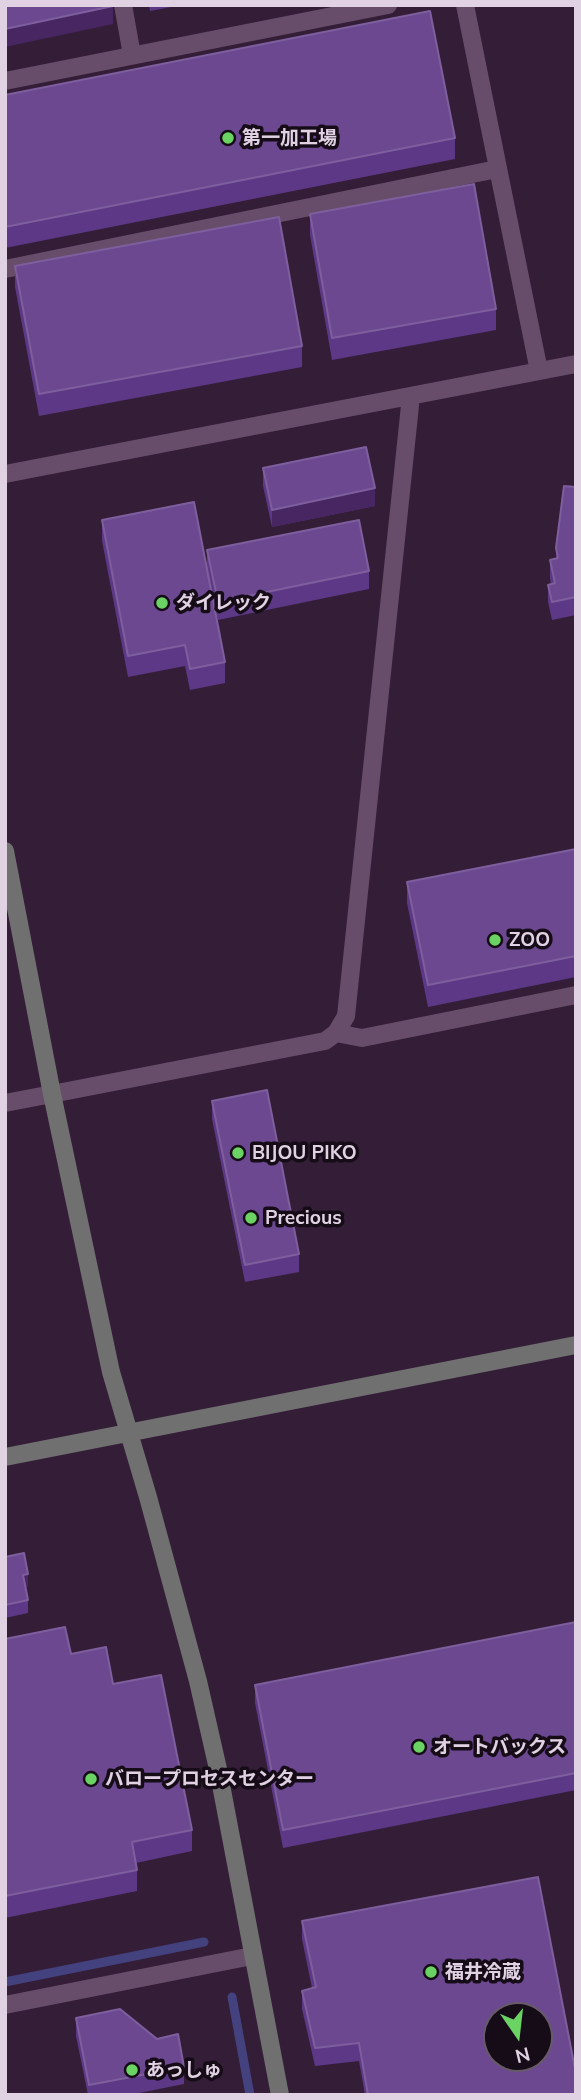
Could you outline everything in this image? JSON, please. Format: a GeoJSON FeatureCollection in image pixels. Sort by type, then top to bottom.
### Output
{"type":"FeatureCollection","features":[{"type":"Feature","properties":{"kind":"street"},"geometry":{"type":"LineString","coordinates":[[122,5],[132,55]]}},
{"type":"Feature","properties":{"kind":"street"},"geometry":{"type":"LineString","coordinates":[[5,81],[388,5]]}},
{"type":"Feature","properties":{"kind":"street"},"geometry":{"type":"LineString","coordinates":[[465,5],[539,371]]}},
{"type":"Feature","properties":{"kind":"street"},"geometry":{"type":"LineString","coordinates":[[5,269],[497,169]]}},
{"type":"Feature","properties":{"kind":"street"},"geometry":{"type":"LineString","coordinates":[[5,474],[576,363]]}},
{"type":"Feature","properties":{"kind":"street"},"geometry":{"type":"LineString","coordinates":[[5,1103],[325,1041],[336,1033],[346,1016],[411,396]]}},
{"type":"Feature","properties":{"kind":"street"},"geometry":{"type":"LineString","coordinates":[[5,851],[52,1094],[111,1372],[198,1681],[218,1769],[280,2095]]}},
{"type":"Feature","properties":{"kind":"street"},"geometry":{"type":"LineString","coordinates":[[336,1033],[362,1038],[576,995]]}},
{"type":"Feature","properties":{"kind":"street"},"geometry":{"type":"LineString","coordinates":[[5,1457],[576,1345]]}},
{"type":"Feature","properties":{"kind":"street"},"geometry":{"type":"LineString","coordinates":[[5,2005],[252,1956]]}},
{"type":"Feature","properties":{"kind":"building"},"geometry":{"type":"Polygon","coordinates":[[[5,5],[113,5],[113,6],[5,29],[5,5]]]}},
{"type":"Feature","properties":{"kind":"building","name":"第一加工場"},"geometry":{"type":"Polygon","coordinates":[[[430,11],[455,138],[5,227],[5,95],[430,11]]]}},
{"type":"Feature","properties":{"kind":"building"},"geometry":{"type":"Polygon","coordinates":[[[474,184],[496,309],[332,338],[310,214],[474,184]]]}},
{"type":"Feature","properties":{"kind":"building"},"geometry":{"type":"Polygon","coordinates":[[[279,217],[302,346],[39,394],[15,266],[279,217]]]}},
{"type":"Feature","properties":{"kind":"building"},"geometry":{"type":"Polygon","coordinates":[[[366,447],[375,488],[272,510],[263,468],[366,447]]]}},
{"type":"Feature","properties":{"kind":"building"},"geometry":{"type":"Polygon","coordinates":[[[564,486],[576,487],[576,597],[552,602],[548,585],[555,583],[550,560],[558,558],[556,548],[564,486]]]}},
{"type":"Feature","properties":{"kind":"building","name":"ダイレック"},"geometry":{"type":"Polygon","coordinates":[[[194,502],[225,662],[190,669],[185,645],[128,656],[102,520],[194,502]]]}},
{"type":"Feature","properties":{"kind":"building"},"geometry":{"type":"Polygon","coordinates":[[[359,520],[369,571],[218,602],[207,550],[359,520]]]}},
{"type":"Feature","properties":{"kind":"building","name":"ZOO"},"geometry":{"type":"Polygon","coordinates":[[[576,849],[576,956],[428,985],[407,882],[576,849]]]}},
{"type":"Feature","properties":{"kind":"building"},"geometry":{"type":"Polygon","coordinates":[[[267,1090],[299,1254],[245,1265],[212,1101],[267,1090]]]}},
{"type":"Feature","properties":{"kind":"building"},"geometry":{"type":"Polygon","coordinates":[[[24,1553],[28,1574],[23,1575],[28,1600],[5,1605],[5,1557],[24,1553]]]}},
{"type":"Feature","properties":{"kind":"building","name":"オートバックス"},"geometry":{"type":"Polygon","coordinates":[[[576,1622],[576,1773],[283,1830],[255,1685],[576,1622]]]}},
{"type":"Feature","properties":{"kind":"building","name":"バロープロセスセンター"},"geometry":{"type":"Polygon","coordinates":[[[65,1627],[71,1654],[106,1647],[113,1684],[161,1675],[192,1830],[132,1842],[137,1870],[5,1896],[5,1639],[65,1627]]]}},
{"type":"Feature","properties":{"kind":"building","name":"福井冷蔵"},"geometry":{"type":"Polygon","coordinates":[[[538,1877],[576,2074],[576,2095],[368,2095],[359,2043],[315,2048],[302,1991],[316,1987],[302,1921],[538,1877]]]}},
{"type":"Feature","properties":{"kind":"building","name":"あっしゅ"},"geometry":{"type":"Polygon","coordinates":[[[120,2009],[157,2039],[178,2034],[184,2067],[89,2085],[76,2018],[120,2009]]]}},
{"type":"Feature","properties":{"kind":"waterway"},"geometry":{"type":"LineString","coordinates":[[5,1982],[204,1942]]}},
{"type":"Feature","properties":{"kind":"waterway"},"geometry":{"type":"LineString","coordinates":[[232,1997],[250,2095]]}},
{"type":"Feature","properties":{"kind":"place","name":"第一加工場"},"geometry":{"type":"Point","coordinates":[228,138]}},
{"type":"Feature","properties":{"kind":"place","name":"ダイレック"},"geometry":{"type":"Point","coordinates":[162,603]}},
{"type":"Feature","properties":{"kind":"place","name":"ZOO"},"geometry":{"type":"Point","coordinates":[495,940]}},
{"type":"Feature","properties":{"kind":"place","name":"BIJOU PIKO"},"geometry":{"type":"Point","coordinates":[238,1153]}},
{"type":"Feature","properties":{"kind":"place","name":"Precious"},"geometry":{"type":"Point","coordinates":[251,1218]}},
{"type":"Feature","properties":{"kind":"place","name":"オートバックス"},"geometry":{"type":"Point","coordinates":[419,1747]}},
{"type":"Feature","properties":{"kind":"place","name":"バロープロセスセンター"},"geometry":{"type":"Point","coordinates":[91,1779]}},
{"type":"Feature","properties":{"kind":"place","name":"福井冷蔵"},"geometry":{"type":"Point","coordinates":[431,1972]}},
{"type":"Feature","properties":{"kind":"place","name":"あっしゅ"},"geometry":{"type":"Point","coordinates":[132,2070]}}]}
